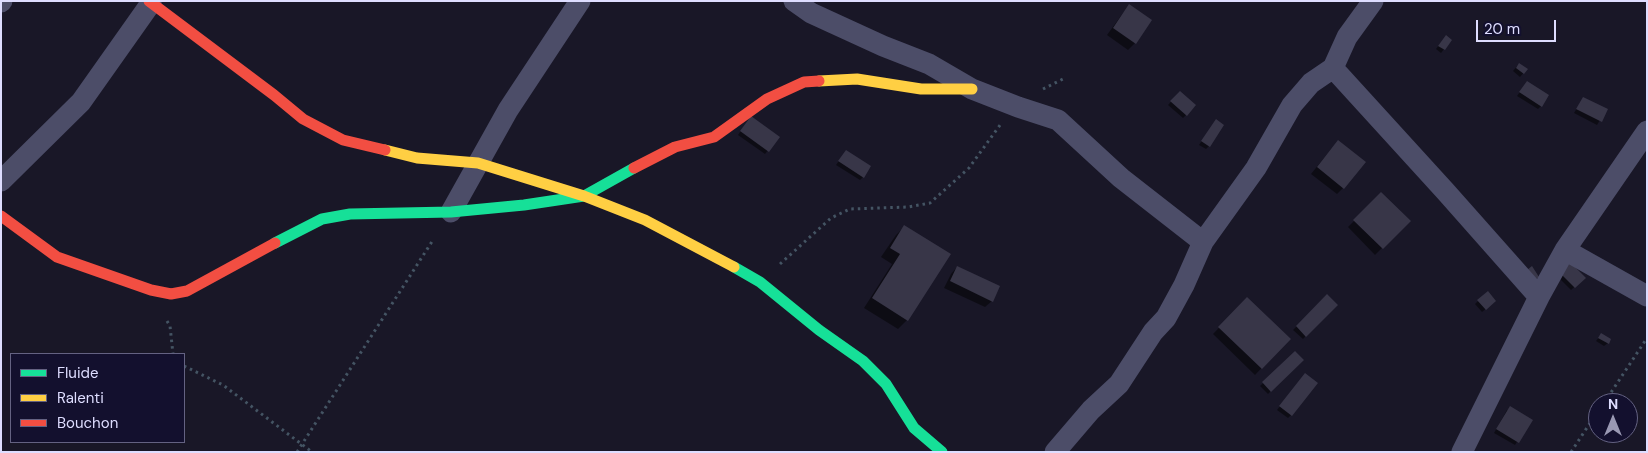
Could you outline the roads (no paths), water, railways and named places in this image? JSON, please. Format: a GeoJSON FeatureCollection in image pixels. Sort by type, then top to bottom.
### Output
{"type":"FeatureCollection","features":[{"type":"Feature","properties":{"kind":"street"},"geometry":{"type":"LineString","coordinates":[[451,212],[508,110],[580,1]]}},
{"type":"Feature","properties":{"kind":"street"},"geometry":{"type":"LineString","coordinates":[[794,1],[820,17],[883,46],[929,64],[972,89],[1058,120],[1121,178],[1204,242]]}},
{"type":"Feature","properties":{"kind":"street"},"geometry":{"type":"LineString","coordinates":[[1055,452],[1091,410],[1119,384],[1154,332],[1166,318],[1204,242],[1256,168],[1292,105],[1311,83],[1333,68],[1347,37],[1373,1]]}},
{"type":"Feature","properties":{"kind":"street"},"geometry":{"type":"LineString","coordinates":[[1,181],[81,102],[150,2],[303,119],[343,140],[417,158],[478,163],[584,196],[645,220],[760,282],[819,330],[863,361],[886,384],[914,428],[942,452]]}},
{"type":"Feature","properties":{"kind":"street"},"geometry":{"type":"LineString","coordinates":[[1333,68],[1539,297]]}},
{"type":"Feature","properties":{"kind":"street"},"geometry":{"type":"LineString","coordinates":[[1,216],[57,257],[151,290],[171,294],[187,290],[322,219],[350,214],[451,212],[524,205],[584,196],[675,147],[714,137],[767,99],[804,82],[857,79],[921,89],[972,89]]}},
{"type":"Feature","properties":{"kind":"street"},"geometry":{"type":"LineString","coordinates":[[1462,452],[1539,297],[1565,250],[1647,131]]}},
{"type":"Feature","properties":{"kind":"street"},"geometry":{"type":"LineString","coordinates":[[1565,250],[1647,296]]}}]}
